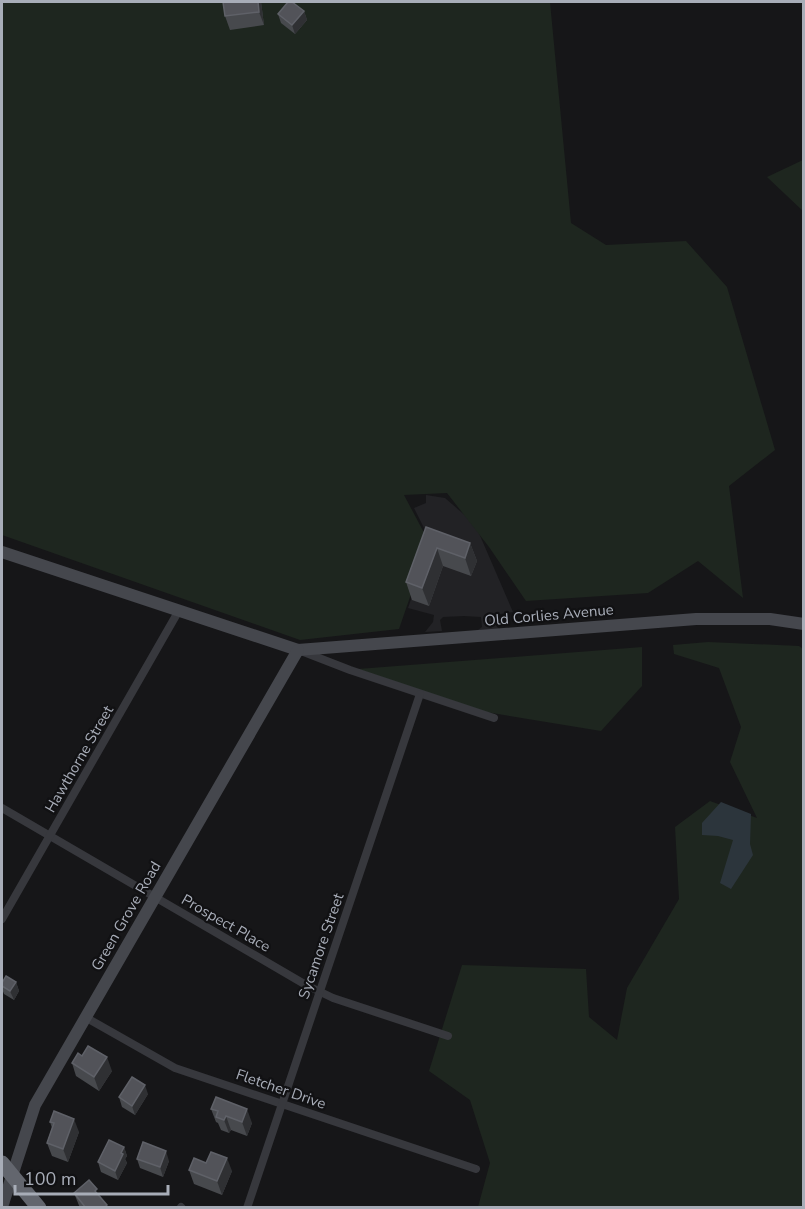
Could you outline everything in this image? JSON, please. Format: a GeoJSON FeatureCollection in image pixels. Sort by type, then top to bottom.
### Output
{"type":"FeatureCollection","features":[{"type":"Feature","properties":{"kind":"highway"},"geometry":{"type":"LineString","coordinates":[[2,1163],[39,1208]]}},
{"type":"Feature","properties":{"kind":"street","name":"Old Corlies Avenue"},"geometry":{"type":"LineString","coordinates":[[2,552],[494,718]]}},
{"type":"Feature","properties":{"kind":"street","name":"Hawthorne Street"},"geometry":{"type":"LineString","coordinates":[[2,919],[178,612]]}},
{"type":"Feature","properties":{"kind":"street","name":"Old Corlies Avenue"},"geometry":{"type":"LineString","coordinates":[[298,650],[696,619],[770,619],[804,624]]}},
{"type":"Feature","properties":{"kind":"street","name":"Green Grove Road"},"geometry":{"type":"LineString","coordinates":[[2,1207],[35,1105],[298,650]]}},
{"type":"Feature","properties":{"kind":"street","name":"Sycamore Street"},"geometry":{"type":"LineString","coordinates":[[247,1208],[420,694]]}},
{"type":"Feature","properties":{"kind":"street","name":"Prospect Place"},"geometry":{"type":"LineString","coordinates":[[2,808],[320,991],[364,1009],[448,1036]]}},
{"type":"Feature","properties":{"kind":"street","name":"Fletcher Drive"},"geometry":{"type":"LineString","coordinates":[[85,1017],[175,1068],[476,1169]]}},
{"type":"Feature","properties":{"kind":"shaded area"},"geometry":{"type":"Polygon","coordinates":[[[2,2],[550,2],[571,223],[606,245],[686,241],[727,287],[775,450],[729,486],[743,598],[698,561],[648,593],[526,601],[489,547],[447,493],[404,495],[429,542],[399,629],[300,640],[2,535],[2,2]]]}},
{"type":"Feature","properties":{"kind":"shaded area"},"geometry":{"type":"Polygon","coordinates":[[[803,160],[803,211],[767,177],[803,160]]]}},
{"type":"Feature","properties":{"kind":"shaded area"},"geometry":{"type":"Polygon","coordinates":[[[426,495],[445,498],[475,524],[513,612],[494,615],[494,623],[499,629],[478,630],[482,627],[481,617],[464,616],[443,617],[440,620],[442,631],[425,632],[433,622],[434,615],[408,608],[431,542],[414,508],[426,503],[426,495]]]}},
{"type":"Feature","properties":{"kind":"shaded area"},"geometry":{"type":"Polygon","coordinates":[[[708,642],[799,646],[803,649],[803,1207],[478,1207],[490,1163],[470,1100],[429,1071],[462,965],[586,969],[589,1017],[617,1040],[627,988],[679,899],[675,827],[710,801],[757,818],[730,762],[741,727],[719,668],[674,654],[673,645],[708,642]]]}},
{"type":"Feature","properties":{"kind":"shaded area"},"geometry":{"type":"Polygon","coordinates":[[[642,647],[642,686],[601,731],[480,711],[358,669],[642,647]]]}},
{"type":"Feature","properties":{"kind":"shaded area"},"geometry":{"type":"Polygon","coordinates":[[[721,802],[751,814],[750,844],[753,855],[731,889],[720,883],[733,840],[702,835],[702,823],[721,802]]]}},
{"type":"Feature","properties":{"kind":"building"},"geometry":{"type":"Polygon","coordinates":[[[223,2],[258,2],[259,12],[225,16],[223,2]]]}},
{"type":"Feature","properties":{"kind":"building"},"geometry":{"type":"Polygon","coordinates":[[[288,2],[292,2],[304,11],[292,25],[278,14],[288,2]]]}},
{"type":"Feature","properties":{"kind":"building"},"geometry":{"type":"Polygon","coordinates":[[[426,527],[470,543],[465,558],[437,548],[422,588],[406,582],[426,527]]]}},
{"type":"Feature","properties":{"kind":"building"},"geometry":{"type":"Polygon","coordinates":[[[6,976],[16,982],[10,991],[2,986],[6,976]]]}},
{"type":"Feature","properties":{"kind":"building"},"geometry":{"type":"Polygon","coordinates":[[[88,1046],[107,1057],[94,1077],[72,1063],[78,1053],[82,1056],[88,1046]]]}},
{"type":"Feature","properties":{"kind":"building"},"geometry":{"type":"Polygon","coordinates":[[[132,1077],[145,1085],[132,1106],[119,1097],[132,1077]]]}},
{"type":"Feature","properties":{"kind":"building"},"geometry":{"type":"Polygon","coordinates":[[[216,1097],[247,1109],[242,1122],[226,1116],[224,1120],[216,1117],[218,1111],[211,1109],[216,1097]]]}},
{"type":"Feature","properties":{"kind":"building"},"geometry":{"type":"Polygon","coordinates":[[[54,1111],[74,1119],[63,1149],[47,1143],[54,1123],[50,1122],[54,1111]]]}},
{"type":"Feature","properties":{"kind":"building"},"geometry":{"type":"Polygon","coordinates":[[[109,1140],[124,1147],[115,1171],[98,1162],[109,1140]]]}},
{"type":"Feature","properties":{"kind":"building"},"geometry":{"type":"Polygon","coordinates":[[[143,1142],[166,1151],[160,1167],[137,1159],[143,1142]]]}},
{"type":"Feature","properties":{"kind":"building"},"geometry":{"type":"Polygon","coordinates":[[[211,1152],[227,1158],[217,1181],[189,1170],[194,1158],[206,1163],[211,1152]]]}},
{"type":"Feature","properties":{"kind":"building"},"geometry":{"type":"Polygon","coordinates":[[[89,1180],[107,1205],[104,1208],[86,1208],[74,1193],[89,1180]]]}}]}
